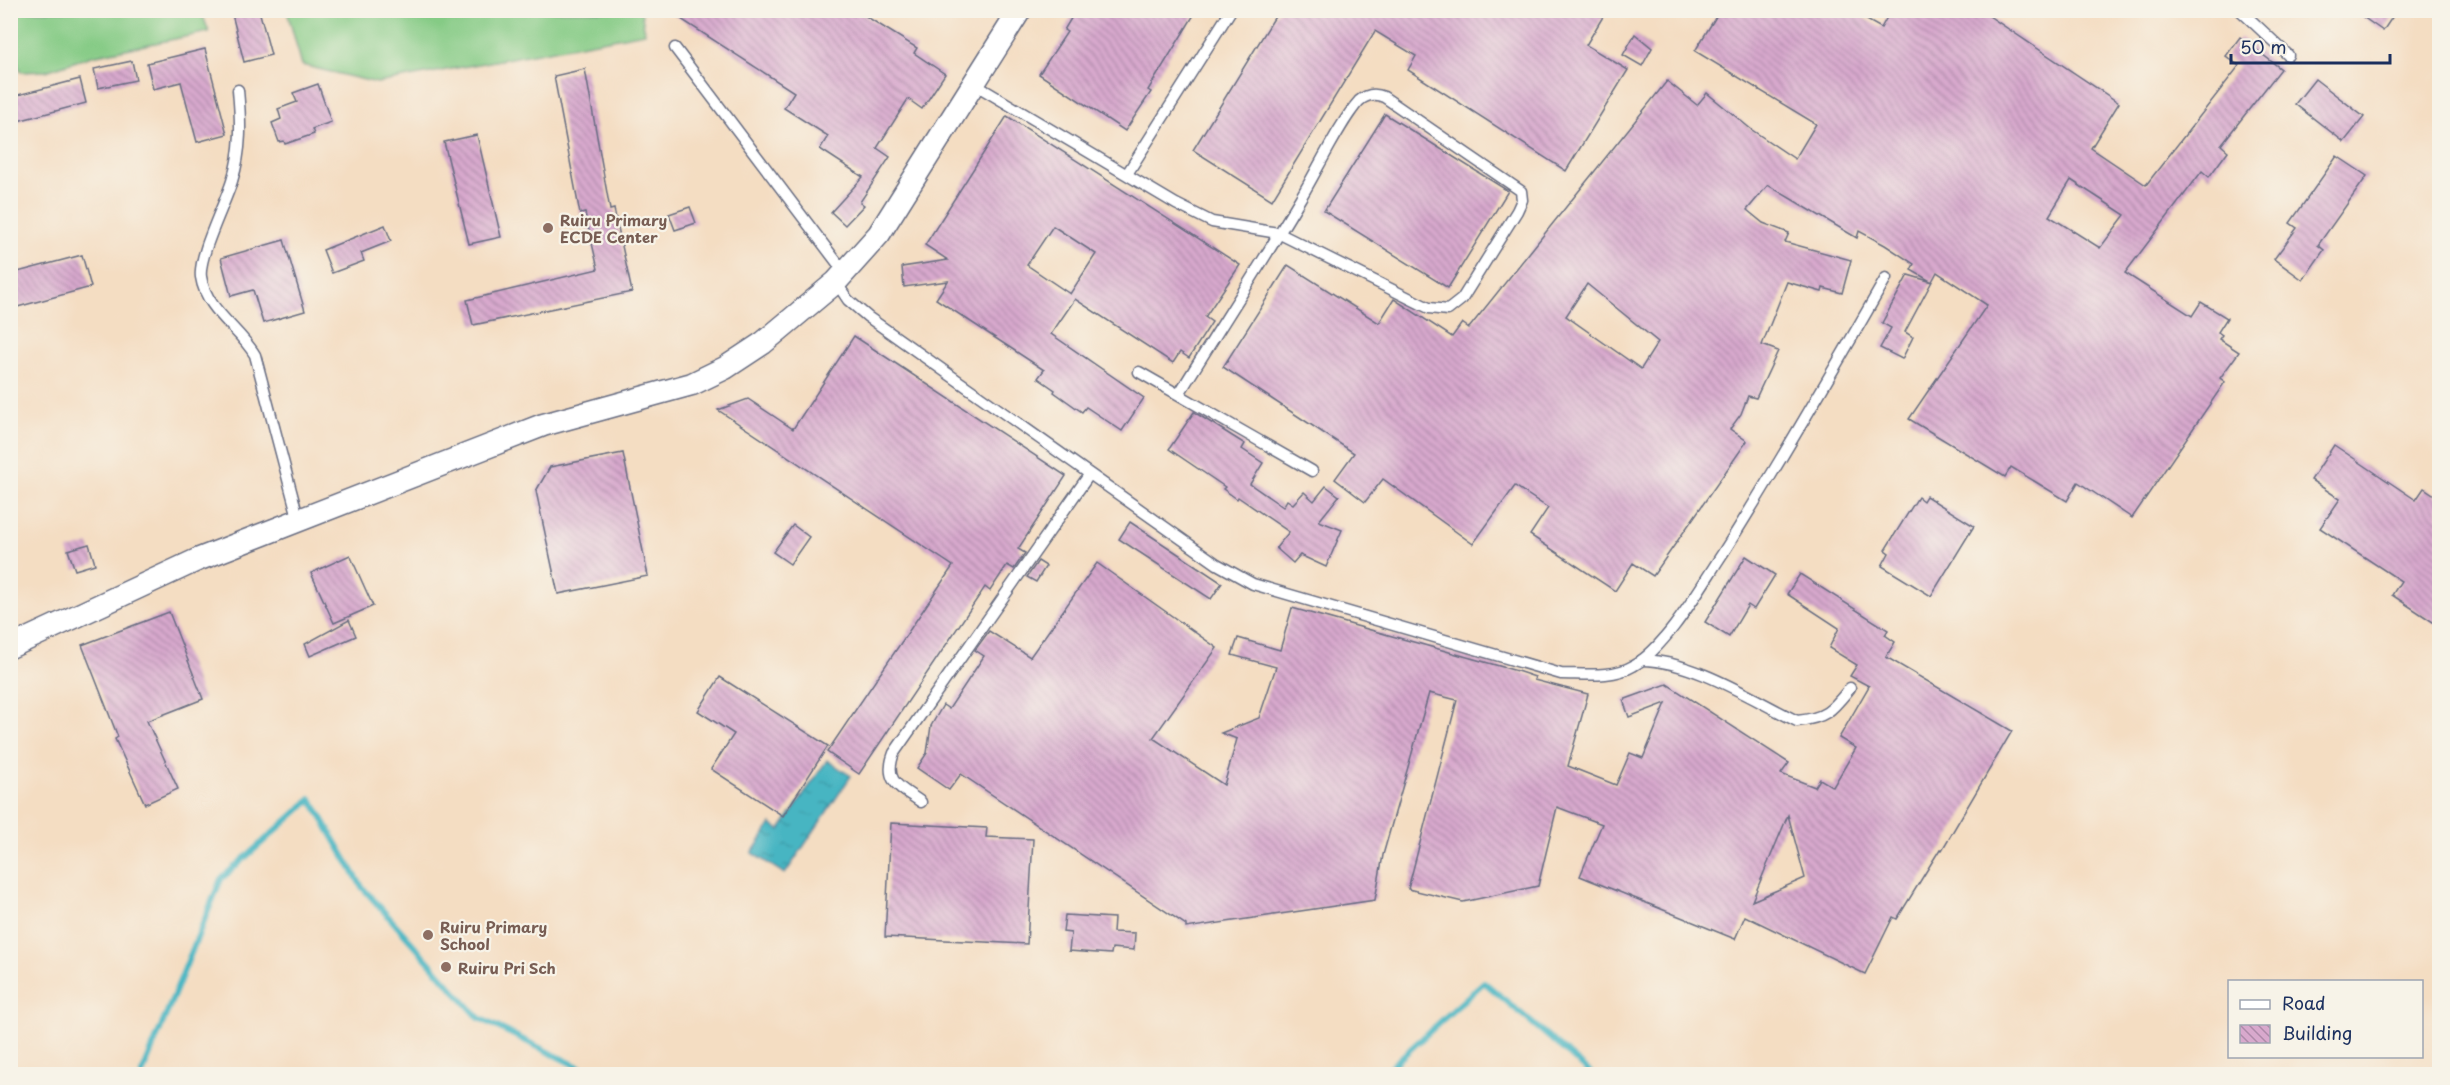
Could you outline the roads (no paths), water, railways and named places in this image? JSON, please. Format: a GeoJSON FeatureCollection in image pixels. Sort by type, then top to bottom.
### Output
{"type":"FeatureCollection","features":[{"type":"Feature","properties":{"kind":"street"},"geometry":{"type":"LineString","coordinates":[[10,647],[197,560],[543,425],[692,384],[725,368],[763,343],[841,278],[879,234],[1020,10]]}},
{"type":"Feature","properties":{"kind":"lane"},"geometry":{"type":"LineString","coordinates":[[1127,174],[1231,10]]}},
{"type":"Feature","properties":{"kind":"lane"},"geometry":{"type":"LineString","coordinates":[[2240,10],[2288,55]]}},
{"type":"Feature","properties":{"kind":"lane"},"geometry":{"type":"LineString","coordinates":[[675,48],[841,278],[848,300],[868,317],[1089,475],[1216,564],[1253,585],[1562,674],[1598,675],[1631,668],[1655,650],[1706,579],[1794,442],[1886,279]]}},
{"type":"Feature","properties":{"kind":"lane"},"geometry":{"type":"LineString","coordinates":[[974,84],[1212,222],[1278,234],[1429,308],[1448,310],[1462,299],[1517,212],[1522,200],[1521,191],[1384,97],[1368,95],[1360,100],[1348,117],[1278,234],[1179,394]]}},
{"type":"Feature","properties":{"kind":"lane"},"geometry":{"type":"LineString","coordinates":[[238,90],[242,133],[233,179],[205,250],[201,275],[208,296],[225,319],[245,338],[255,355],[299,521]]}},
{"type":"Feature","properties":{"kind":"lane"},"geometry":{"type":"LineString","coordinates":[[1139,372],[1312,471]]}},
{"type":"Feature","properties":{"kind":"lane"},"geometry":{"type":"LineString","coordinates":[[921,802],[893,782],[889,767],[894,753],[1089,475]]}},
{"type":"Feature","properties":{"kind":"lane"},"geometry":{"type":"LineString","coordinates":[[1642,660],[1660,660],[1683,666],[1797,721],[1818,719],[1832,711],[1850,688]]}},
{"type":"Feature","properties":{"kind":"water"},"geometry":{"type":"Polygon","coordinates":[[[827,760],[851,776],[785,874],[752,853],[771,824],[780,830],[827,760]]]}},
{"type":"Feature","properties":{"kind":"waterway"},"geometry":{"type":"LineString","coordinates":[[142,1074],[221,879],[311,799],[362,887],[479,1018],[593,1074]]}},
{"type":"Feature","properties":{"kind":"waterway"},"geometry":{"type":"LineString","coordinates":[[1383,1074],[1484,982],[1592,1074]]}},
{"type":"Feature","properties":{"kind":"place","name":"Ruiru Primary ECDE Center"},"geometry":{"type":"Point","coordinates":[548,228]}},
{"type":"Feature","properties":{"kind":"place","name":"Ruiru Primary School"},"geometry":{"type":"Point","coordinates":[428,935]}},
{"type":"Feature","properties":{"kind":"place","name":"Ruiru Pri Sch"},"geometry":{"type":"Point","coordinates":[446,967]}}]}
